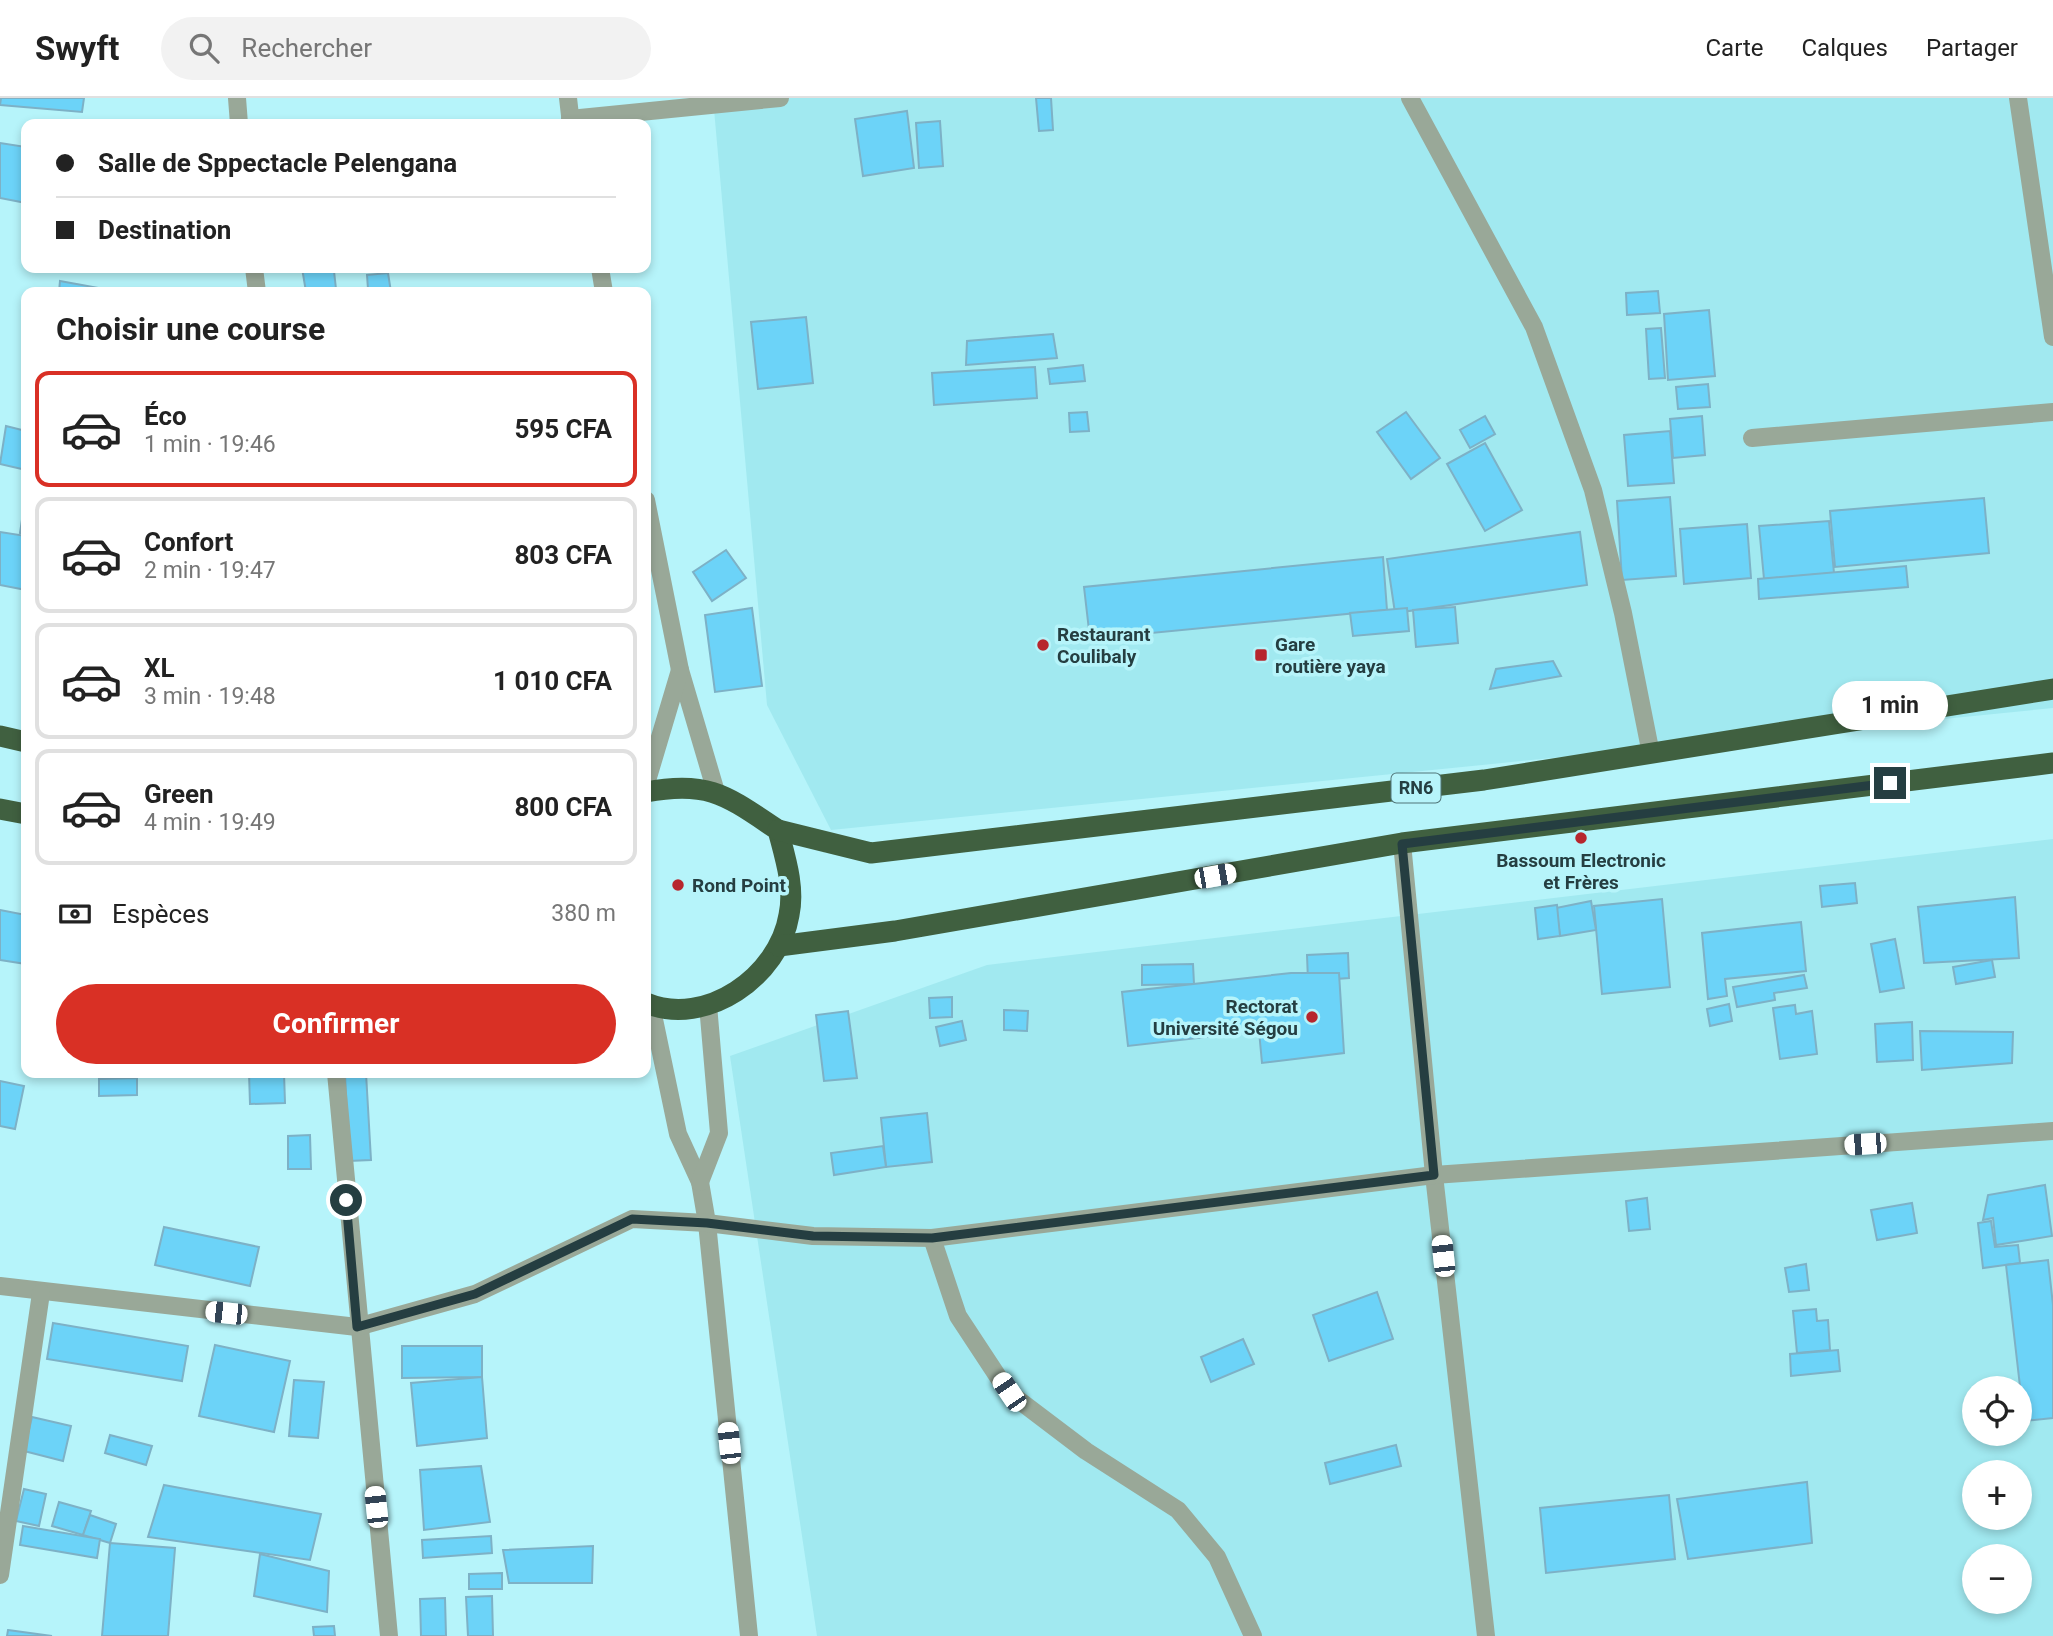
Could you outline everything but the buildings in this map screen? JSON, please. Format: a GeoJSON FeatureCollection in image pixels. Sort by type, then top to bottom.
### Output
{"type":"FeatureCollection","features":[{"type":"Feature","properties":{"kind":"highway","name":"RN6"},"geometry":{"type":"LineString","coordinates":[[778,830],[870,853],[1484,780],[2053,689]]}},
{"type":"Feature","properties":{"kind":"highway"},"geometry":{"type":"LineString","coordinates":[[0,736],[21,741]]}},
{"type":"Feature","properties":{"kind":"highway"},"geometry":{"type":"LineString","coordinates":[[779,946],[895,931],[1402,844],[2053,763]]}},
{"type":"Feature","properties":{"kind":"highway"},"geometry":{"type":"LineString","coordinates":[[651,791],[679,786],[716,792],[778,830],[790,879],[790,914],[779,946],[744,988],[708,1004],[680,1009],[651,1004]]}},
{"type":"Feature","properties":{"kind":"highway"},"geometry":{"type":"LineString","coordinates":[[0,809],[21,813]]}},
{"type":"Feature","properties":{"kind":"street"},"geometry":{"type":"LineString","coordinates":[[237,98],[239,119]]}},
{"type":"Feature","properties":{"kind":"street"},"geometry":{"type":"LineString","coordinates":[[568,98],[570,119]]}},
{"type":"Feature","properties":{"kind":"street"},"geometry":{"type":"LineString","coordinates":[[596,119],[780,98]]}},
{"type":"Feature","properties":{"kind":"street"},"geometry":{"type":"LineString","coordinates":[[1410,98],[1534,327],[1593,490],[1623,613],[1651,754]]}},
{"type":"Feature","properties":{"kind":"street"},"geometry":{"type":"LineString","coordinates":[[2018,98],[2053,337]]}},
{"type":"Feature","properties":{"kind":"street"},"geometry":{"type":"LineString","coordinates":[[1752,438],[2053,412]]}},
{"type":"Feature","properties":{"kind":"street"},"geometry":{"type":"LineString","coordinates":[[651,525],[680,670],[716,792]]}},
{"type":"Feature","properties":{"kind":"street"},"geometry":{"type":"LineString","coordinates":[[651,767],[680,670]]}},
{"type":"Feature","properties":{"kind":"street"},"geometry":{"type":"LineString","coordinates":[[1402,844],[1434,1175],[1486,1636]]}},
{"type":"Feature","properties":{"kind":"street"},"geometry":{"type":"LineString","coordinates":[[700,1182],[719,1133],[708,1004]]}},
{"type":"Feature","properties":{"kind":"street"},"geometry":{"type":"LineString","coordinates":[[651,1013],[678,1135],[700,1182],[707,1223],[749,1636]]}},
{"type":"Feature","properties":{"kind":"street"},"geometry":{"type":"LineString","coordinates":[[336,1078],[357,1327],[389,1636]]}},
{"type":"Feature","properties":{"kind":"street"},"geometry":{"type":"LineString","coordinates":[[0,1286],[41,1293],[357,1327],[475,1294],[632,1219],[707,1223],[813,1236],[932,1238],[1434,1175],[2053,1130]]}},
{"type":"Feature","properties":{"kind":"street"},"geometry":{"type":"LineString","coordinates":[[932,1238],[958,1316],[1009,1392],[1086,1451],[1178,1510],[1217,1557],[1253,1636]]}},
{"type":"Feature","properties":{"kind":"street"},"geometry":{"type":"LineString","coordinates":[[0,1575],[41,1293]]}},
{"type":"Feature","properties":{"kind":"shaded area"},"geometry":{"type":"Polygon","coordinates":[[[713,98],[2053,98],[2053,708],[831,830],[767,705],[713,98]]]}},
{"type":"Feature","properties":{"kind":"shaded area"},"geometry":{"type":"Polygon","coordinates":[[[2053,839],[2053,1636],[817,1636],[730,1056],[987,965],[2053,839]]]}},
{"type":"Feature","properties":{"kind":"place","name":"Restaurant Coulibaly"},"geometry":{"type":"Point","coordinates":[1043,645]}},
{"type":"Feature","properties":{"kind":"place","name":"Gare routière yaya"},"geometry":{"type":"Point","coordinates":[1261,655]}},
{"type":"Feature","properties":{"kind":"place","name":"Bassoum Electronic et Frères"},"geometry":{"type":"Point","coordinates":[1581,838]}},
{"type":"Feature","properties":{"kind":"place","name":"Rond Point"},"geometry":{"type":"Point","coordinates":[678,885]}},
{"type":"Feature","properties":{"kind":"place","name":"Rectorat Université Ségou"},"geometry":{"type":"Point","coordinates":[1312,1017]}},
{"type":"Feature","properties":{"kind":"route"},"geometry":{"type":"LineString","coordinates":[[346,1200],[357,1327],[475,1294],[632,1219],[707,1223],[813,1236],[932,1238],[1434,1175],[1402,844],[1890,783]]}}]}
